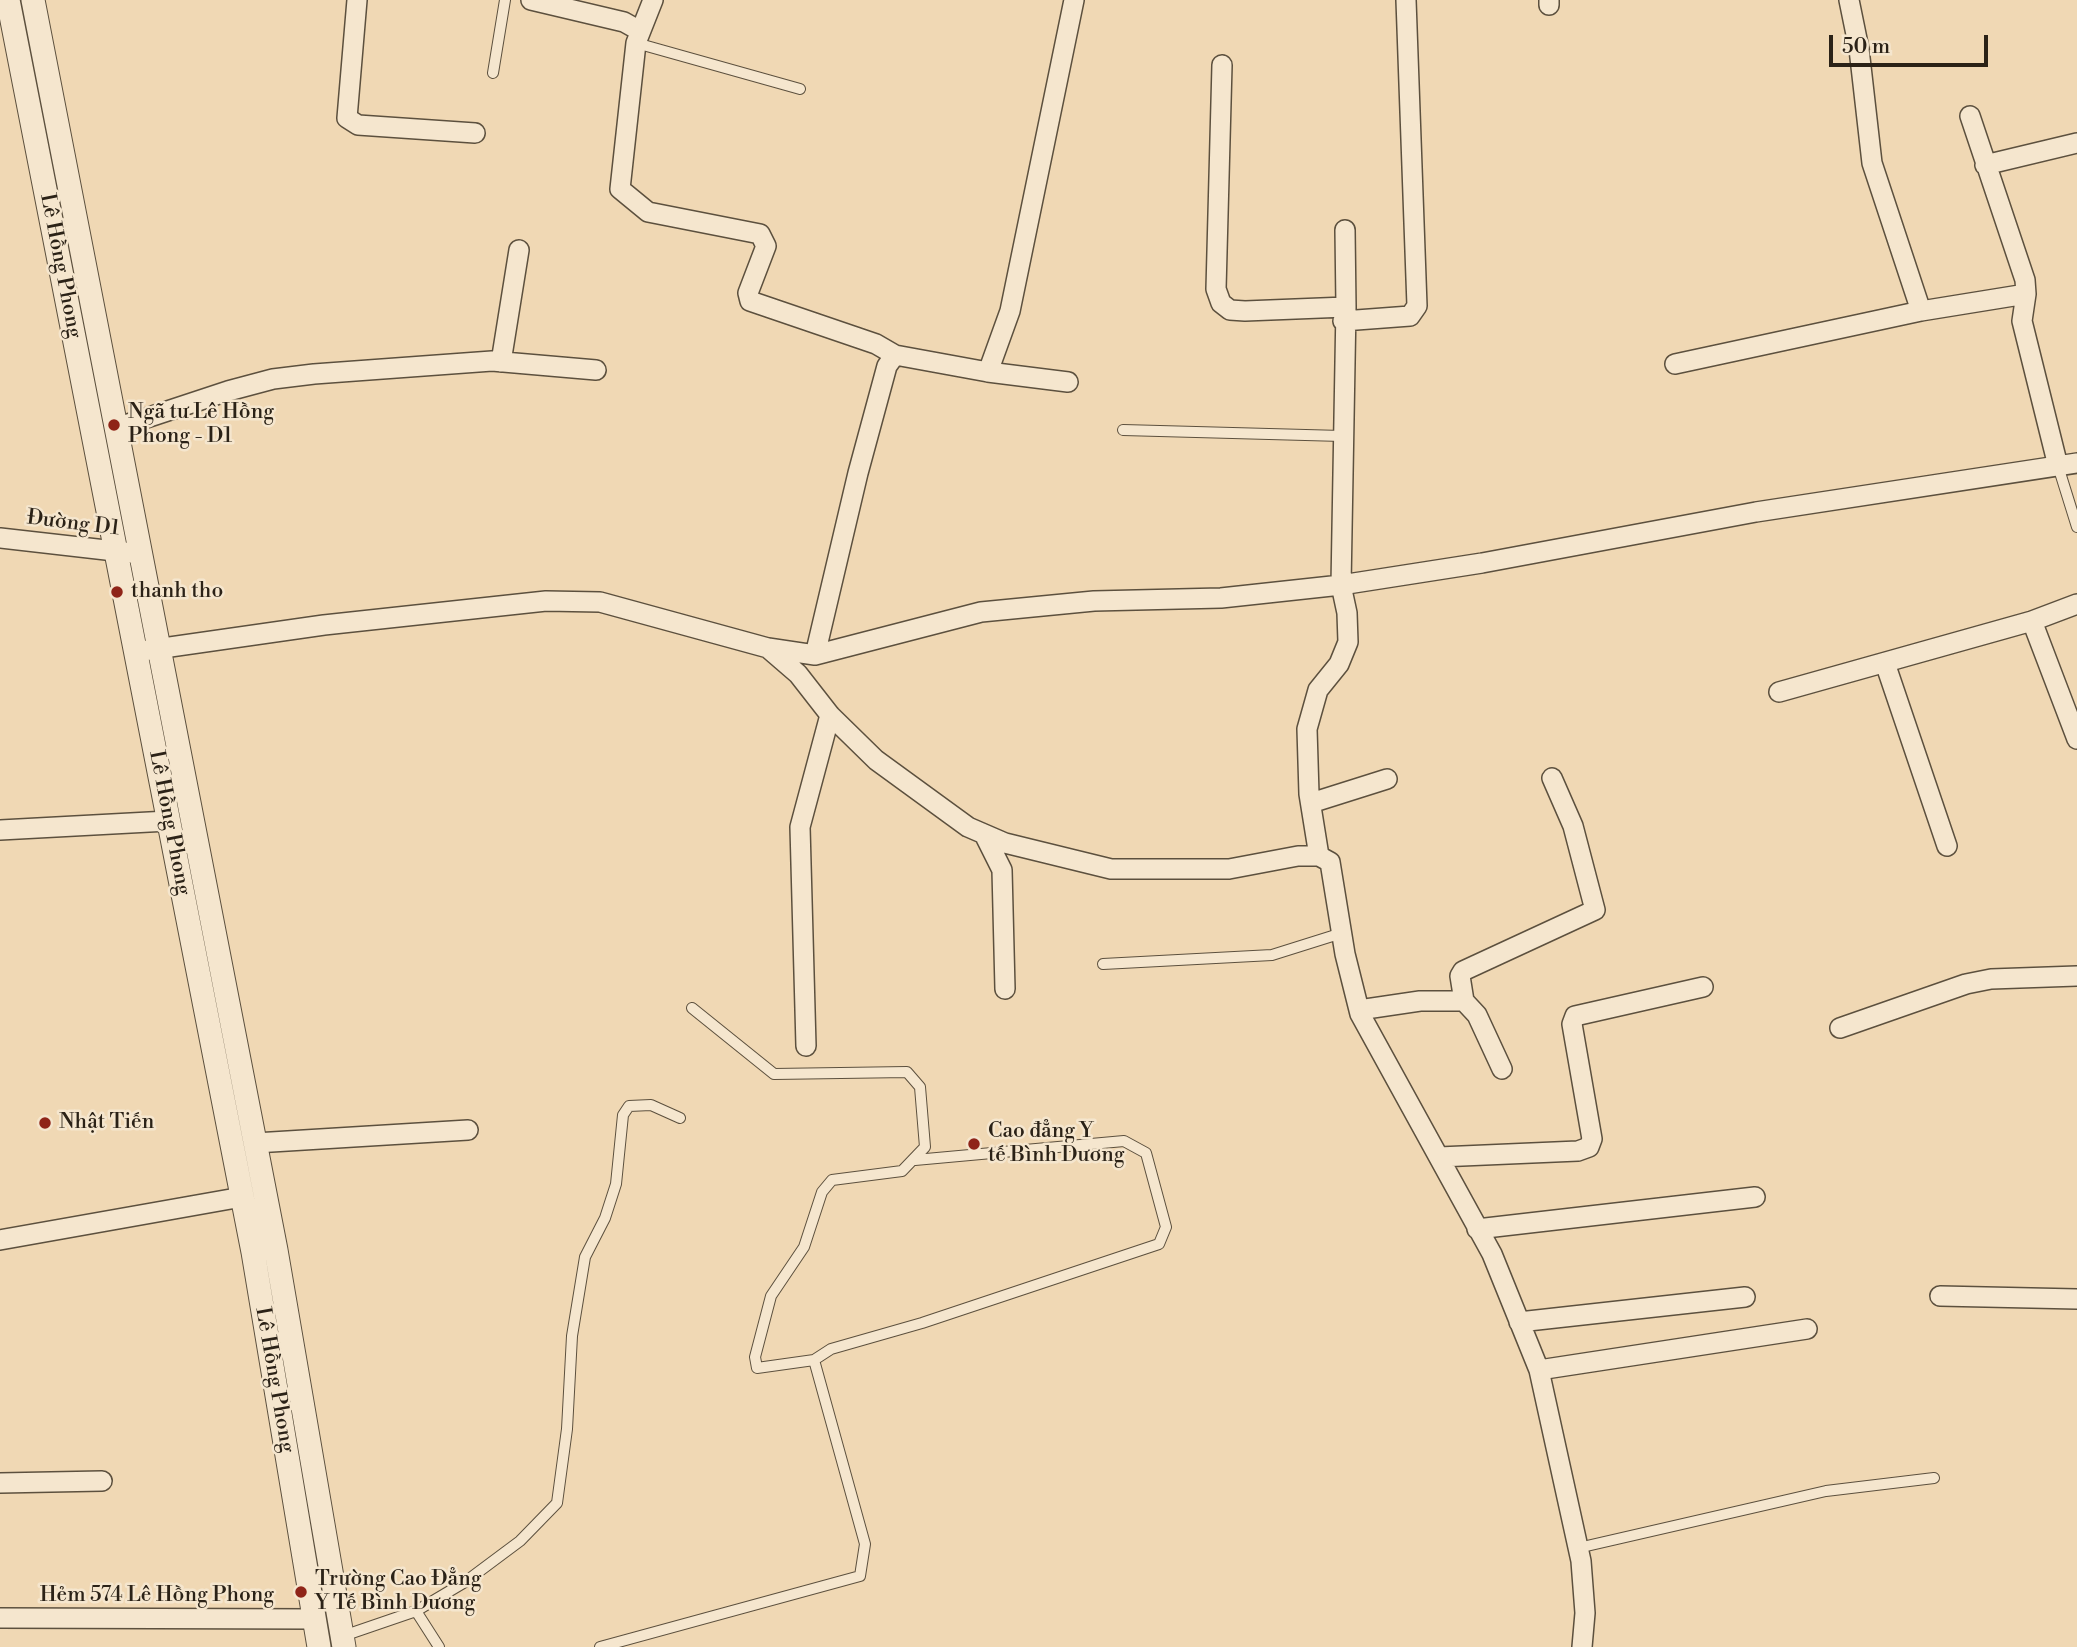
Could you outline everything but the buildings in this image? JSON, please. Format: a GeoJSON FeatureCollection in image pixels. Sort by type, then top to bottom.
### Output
{"type":"FeatureCollection","features":[{"type":"Feature","properties":{"kind":"street","name":"Lê Hồng Phong"},"geometry":{"type":"LineString","coordinates":[[8,0],[242,1197],[319,1647]]}},
{"type":"Feature","properties":{"kind":"street","name":"Lê Hồng Phong"},"geometry":{"type":"LineString","coordinates":[[33,0],[265,1193],[343,1641]]}},
{"type":"Feature","properties":{"kind":"street"},"geometry":{"type":"LineString","coordinates":[[357,0],[347,118],[358,125],[475,133]]}},
{"type":"Feature","properties":{"kind":"street"},"geometry":{"type":"LineString","coordinates":[[531,0],[624,22],[638,37]]}},
{"type":"Feature","properties":{"kind":"street"},"geometry":{"type":"LineString","coordinates":[[653,0],[638,37],[620,189],[649,212],[760,234],[766,246],[748,293],[750,301],[876,344],[895,355],[988,373],[1068,382]]}},
{"type":"Feature","properties":{"kind":"street"},"geometry":{"type":"LineString","coordinates":[[988,373],[1010,311],[1074,0]]}},
{"type":"Feature","properties":{"kind":"street"},"geometry":{"type":"LineString","coordinates":[[1222,65],[1216,289],[1221,303],[1230,310],[1244,311],[1410,316],[1417,306],[1406,0]]}},
{"type":"Feature","properties":{"kind":"street"},"geometry":{"type":"LineString","coordinates":[[1849,0],[1872,163],[1921,311]]}},
{"type":"Feature","properties":{"kind":"street"},"geometry":{"type":"LineString","coordinates":[[135,652],[324,625],[556,601],[600,603],[768,648],[815,655],[993,611],[1094,601],[1221,598],[1341,585],[1482,564],[1756,512],[2068,464],[2022,321],[2025,281],[1970,116]]}},
{"type":"Feature","properties":{"kind":"street"},"geometry":{"type":"LineString","coordinates":[[1985,165],[2077,143]]}},
{"type":"Feature","properties":{"kind":"street"},"geometry":{"type":"LineString","coordinates":[[1320,856],[1311,803],[1307,729],[1318,690],[1339,664],[1348,642],[1347,613],[1341,585],[1345,230]]}},
{"type":"Feature","properties":{"kind":"street"},"geometry":{"type":"LineString","coordinates":[[501,362],[519,250]]}},
{"type":"Feature","properties":{"kind":"street"},"geometry":{"type":"LineString","coordinates":[[1675,364],[1921,311],[2026,294]]}},
{"type":"Feature","properties":{"kind":"street"},"geometry":{"type":"LineString","coordinates":[[815,655],[858,472],[887,366],[895,355]]}},
{"type":"Feature","properties":{"kind":"street"},"geometry":{"type":"LineString","coordinates":[[116,428],[195,401],[273,379],[376,368],[501,362],[596,370]]}},
{"type":"Feature","properties":{"kind":"street","name":"Đường D1"},"geometry":{"type":"LineString","coordinates":[[0,538],[141,554]]}},
{"type":"Feature","properties":{"kind":"street"},"geometry":{"type":"LineString","coordinates":[[1779,692],[2032,621],[2077,604]]}},
{"type":"Feature","properties":{"kind":"street"},"geometry":{"type":"LineString","coordinates":[[2032,621],[2077,739]]}},
{"type":"Feature","properties":{"kind":"street"},"geometry":{"type":"LineString","coordinates":[[768,648],[798,674],[830,715],[876,760],[968,827],[1005,843],[1111,869],[1229,869],[1298,856],[1320,856],[1330,862],[1359,1010],[1477,1228],[1539,1370],[1578,1548],[1585,1613],[1582,1647]]}},
{"type":"Feature","properties":{"kind":"street"},"geometry":{"type":"LineString","coordinates":[[1885,663],[1947,846]]}},
{"type":"Feature","properties":{"kind":"street"},"geometry":{"type":"LineString","coordinates":[[806,1046],[800,827],[830,715]]}},
{"type":"Feature","properties":{"kind":"street"},"geometry":{"type":"LineString","coordinates":[[1502,1069],[1477,1015],[1464,1001],[1460,976],[1463,971],[1595,910],[1573,826],[1552,778]]}},
{"type":"Feature","properties":{"kind":"street"},"geometry":{"type":"LineString","coordinates":[[1311,803],[1387,779]]}},
{"type":"Feature","properties":{"kind":"street"},"geometry":{"type":"LineString","coordinates":[[0,830],[168,821]]}},
{"type":"Feature","properties":{"kind":"street"},"geometry":{"type":"LineString","coordinates":[[983,834],[995,852],[1002,870],[1005,989]]}},
{"type":"Feature","properties":{"kind":"street"},"geometry":{"type":"LineString","coordinates":[[1840,1028],[1966,984],[1991,979],[2077,976]]}},
{"type":"Feature","properties":{"kind":"street"},"geometry":{"type":"LineString","coordinates":[[1439,1157],[1578,1151],[1589,1147],[1592,1139],[1572,1024],[1575,1016],[1703,987]]}},
{"type":"Feature","properties":{"kind":"street"},"geometry":{"type":"LineString","coordinates":[[1359,1010],[1420,1001],[1464,1001]]}},
{"type":"Feature","properties":{"kind":"street"},"geometry":{"type":"LineString","coordinates":[[255,1143],[468,1129]]}},
{"type":"Feature","properties":{"kind":"street"},"geometry":{"type":"LineString","coordinates":[[0,1240],[265,1193]]}},
{"type":"Feature","properties":{"kind":"street"},"geometry":{"type":"LineString","coordinates":[[1477,1228],[1755,1197]]}},
{"type":"Feature","properties":{"kind":"street"},"geometry":{"type":"LineString","coordinates":[[1940,1296],[2077,1299]]}},
{"type":"Feature","properties":{"kind":"street"},"geometry":{"type":"LineString","coordinates":[[1519,1322],[1745,1297]]}},
{"type":"Feature","properties":{"kind":"street"},"geometry":{"type":"LineString","coordinates":[[1539,1370],[1807,1329]]}},
{"type":"Feature","properties":{"kind":"street"},"geometry":{"type":"LineString","coordinates":[[0,1483],[102,1481]]}},
{"type":"Feature","properties":{"kind":"street","name":"Hẻm 574 Lê Hồng Phong"},"geometry":{"type":"LineString","coordinates":[[0,1618],[314,1619]]}},
{"type":"Feature","properties":{"kind":"lane"},"geometry":{"type":"LineString","coordinates":[[493,73],[505,0]]}},
{"type":"Feature","properties":{"kind":"lane"},"geometry":{"type":"LineString","coordinates":[[638,37],[800,89]]}},
{"type":"Feature","properties":{"kind":"lane"},"geometry":{"type":"LineString","coordinates":[[1123,430],[1342,436]]}},
{"type":"Feature","properties":{"kind":"lane"},"geometry":{"type":"LineString","coordinates":[[2068,464],[2077,527]]}},
{"type":"Feature","properties":{"kind":"lane"},"geometry":{"type":"LineString","coordinates":[[1103,964],[1272,955],[1342,933]]}},
{"type":"Feature","properties":{"kind":"lane"},"geometry":{"type":"LineString","coordinates":[[692,1008],[774,1074],[907,1072],[920,1087],[925,1147],[902,1171],[832,1180],[822,1192],[804,1247],[771,1296],[755,1357],[757,1368],[814,1360],[831,1349],[922,1323],[1159,1244],[1166,1227],[1146,1153],[1125,1141],[915,1160]]}},
{"type":"Feature","properties":{"kind":"lane"},"geometry":{"type":"LineString","coordinates":[[343,1641],[416,1611],[465,1582],[520,1541],[557,1503],[567,1429],[572,1336],[585,1257],[605,1218],[616,1184],[623,1115],[629,1106],[651,1105],[680,1118]]}},
{"type":"Feature","properties":{"kind":"lane"},"geometry":{"type":"LineString","coordinates":[[600,1647],[860,1576],[865,1544],[814,1360]]}},
{"type":"Feature","properties":{"kind":"lane"},"geometry":{"type":"LineString","coordinates":[[1578,1548],[1826,1491],[1934,1478]]}},
{"type":"Feature","properties":{"kind":"lane"},"geometry":{"type":"LineString","coordinates":[[416,1611],[439,1647]]}},
{"type":"Feature","properties":{"kind":"place","name":"Ngã tư Lê Hồng Phong - D1"},"geometry":{"type":"Point","coordinates":[114,425]}},
{"type":"Feature","properties":{"kind":"place","name":"thanh tho"},"geometry":{"type":"Point","coordinates":[117,592]}},
{"type":"Feature","properties":{"kind":"place","name":"Nhật Tiến"},"geometry":{"type":"Point","coordinates":[45,1123]}},
{"type":"Feature","properties":{"kind":"place","name":"Cao đẳng Y tế Bình Dương"},"geometry":{"type":"Point","coordinates":[974,1144]}},
{"type":"Feature","properties":{"kind":"place","name":"Trường Cao Đẳng Y Tế Bình Dương"},"geometry":{"type":"Point","coordinates":[301,1592]}}]}
